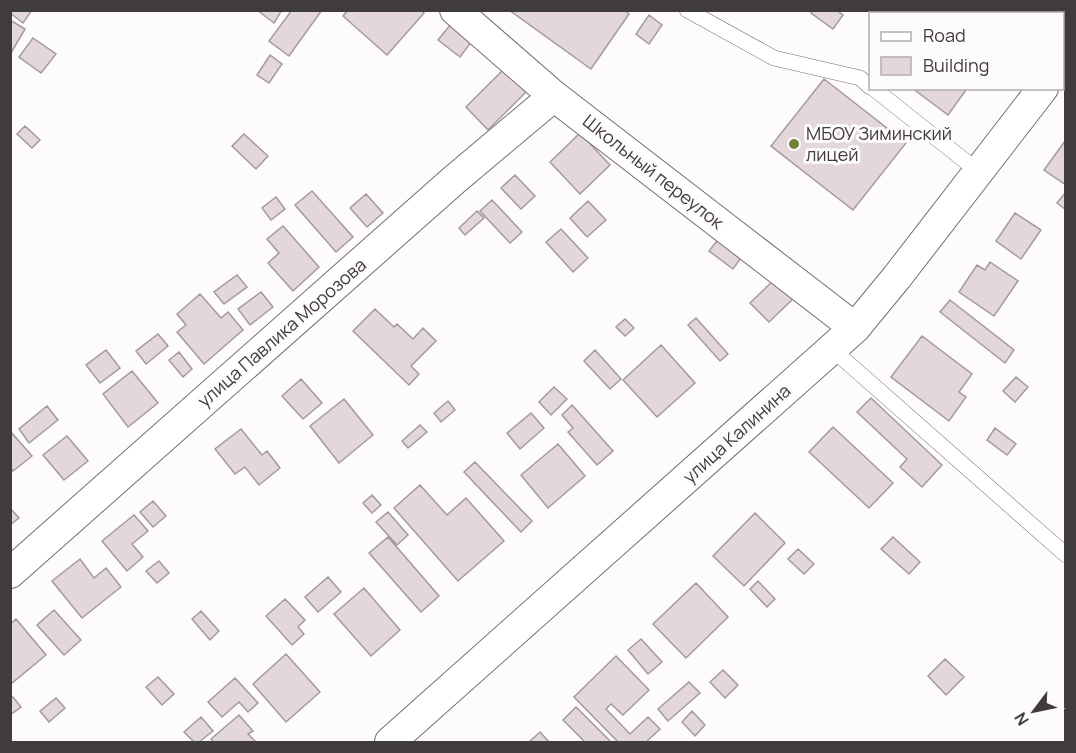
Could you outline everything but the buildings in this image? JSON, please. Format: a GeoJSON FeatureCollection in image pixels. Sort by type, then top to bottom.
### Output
{"type":"FeatureCollection","features":[{"type":"Feature","properties":{"kind":"street","name":"Школьный переулок"},"geometry":{"type":"LineString","coordinates":[[455,10],[554,96],[855,328]]}},
{"type":"Feature","properties":{"kind":"street","name":"улица Калинина"},"geometry":{"type":"LineString","coordinates":[[390,742],[855,328],[1041,90]]}},
{"type":"Feature","properties":{"kind":"street","name":"улица Павлика Морозова"},"geometry":{"type":"LineString","coordinates":[[10,573],[446,188],[554,96]]}},
{"type":"Feature","properties":{"kind":"lane"},"geometry":{"type":"LineString","coordinates":[[687,10],[774,58],[860,78],[869,86]]}},
{"type":"Feature","properties":{"kind":"lane"},"geometry":{"type":"LineString","coordinates":[[875,90],[979,172]]}},
{"type":"Feature","properties":{"kind":"lane"},"geometry":{"type":"LineString","coordinates":[[832,349],[1065,555]]}},
{"type":"Feature","properties":{"kind":"place","name":"МБОУ Зиминский лицей"},"geometry":{"type":"Point","coordinates":[794,144]}}]}
